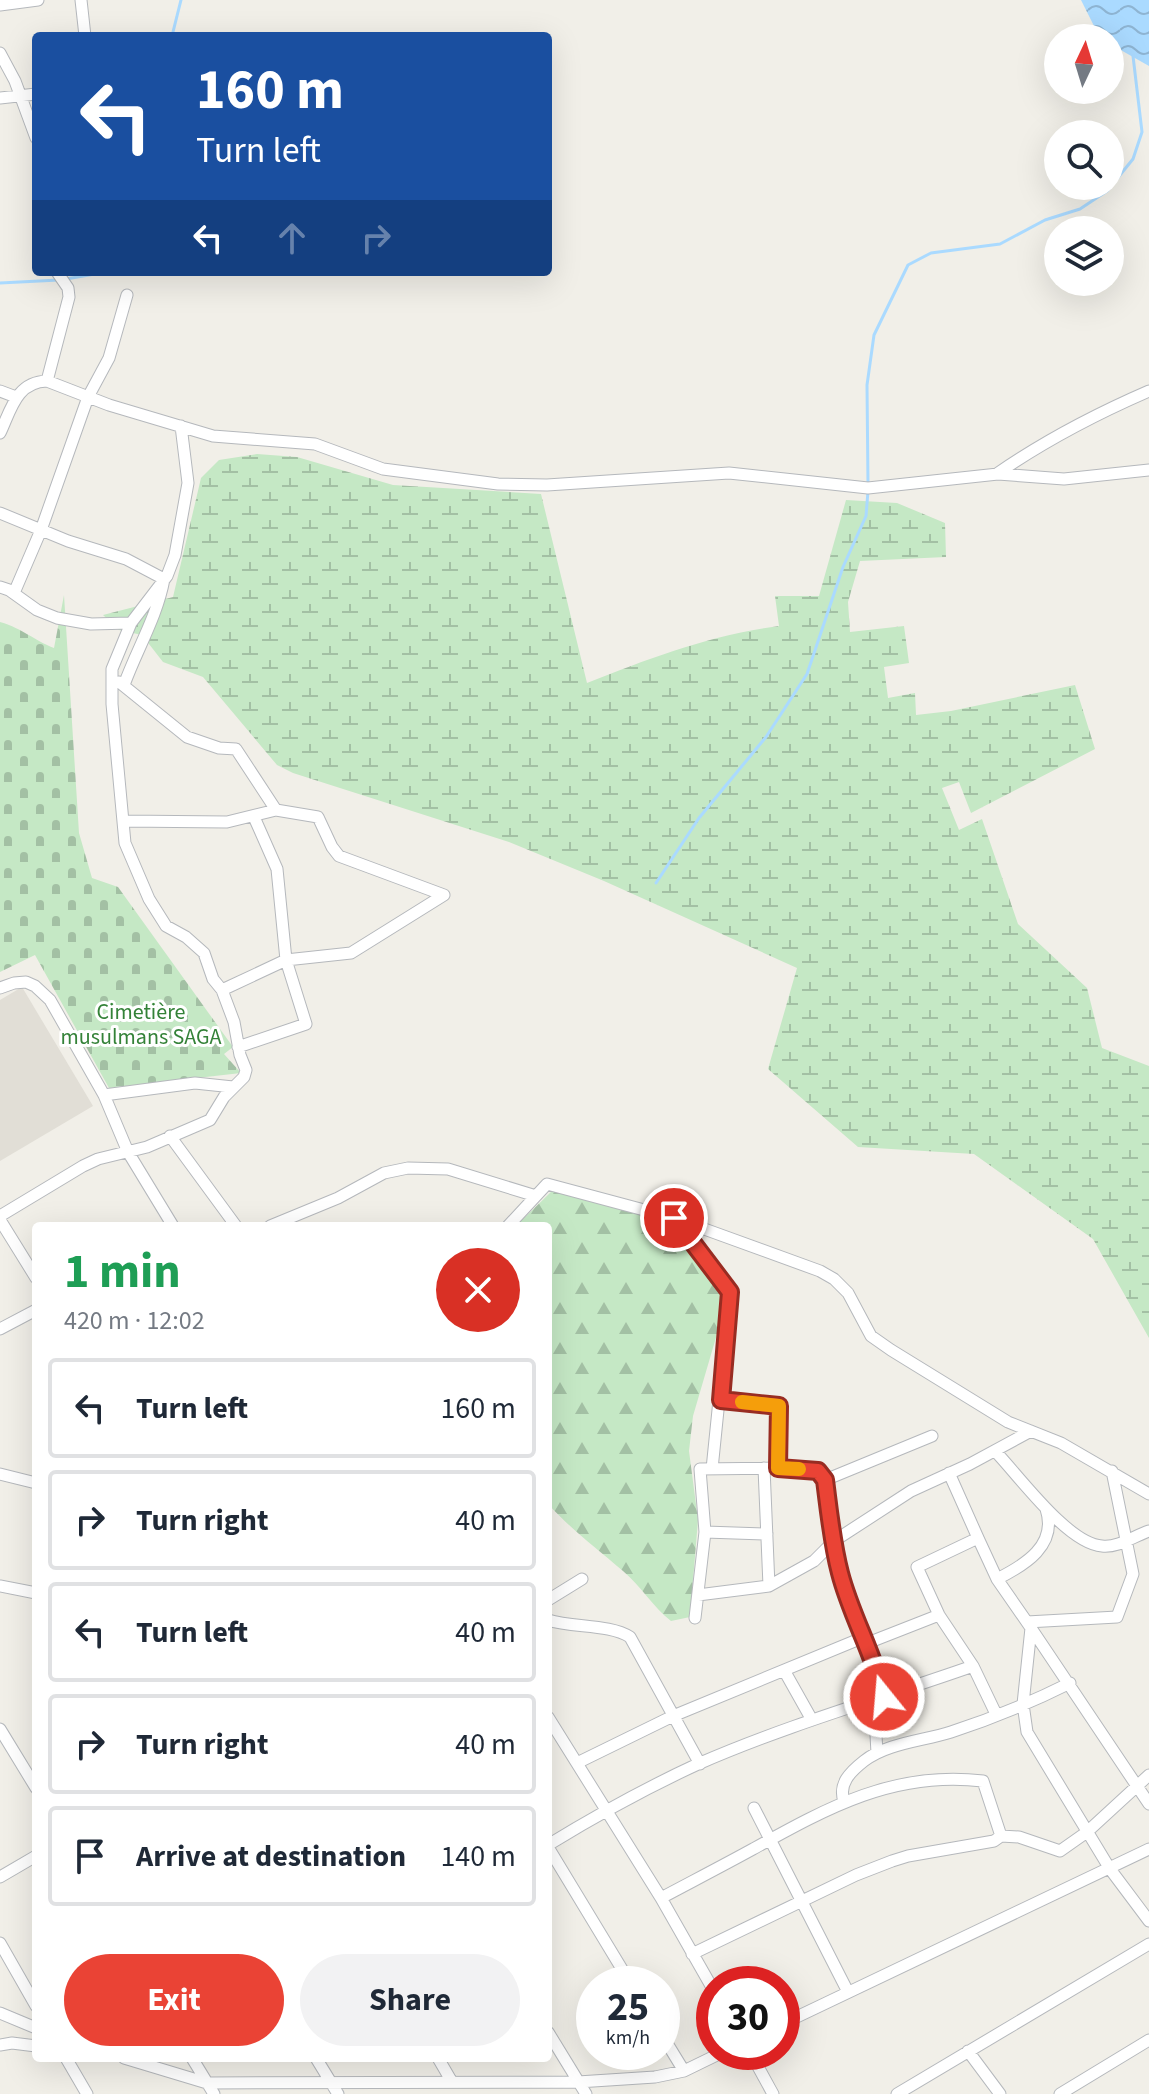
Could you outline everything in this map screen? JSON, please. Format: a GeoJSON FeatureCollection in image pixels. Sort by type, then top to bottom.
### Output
{"type":"FeatureCollection","features":[{"type":"Feature","properties":{"kind":"street"},"geometry":{"type":"LineString","coordinates":[[0,5],[38,0]]}},
{"type":"Feature","properties":{"kind":"street"},"geometry":{"type":"LineString","coordinates":[[81,0],[85,32]]}},
{"type":"Feature","properties":{"kind":"street"},"geometry":{"type":"LineString","coordinates":[[0,53],[32,128]]}},
{"type":"Feature","properties":{"kind":"street"},"geometry":{"type":"LineString","coordinates":[[0,98],[32,95]]}},
{"type":"Feature","properties":{"kind":"street"},"geometry":{"type":"LineString","coordinates":[[47,381],[69,297],[68,288],[60,276]]}},
{"type":"Feature","properties":{"kind":"street"},"geometry":{"type":"LineString","coordinates":[[14,593],[41,530],[88,397],[109,358],[127,295]]}},
{"type":"Feature","properties":{"kind":"street"},"geometry":{"type":"LineString","coordinates":[[0,433],[16,397],[30,385],[47,381],[213,436],[315,444],[383,469],[498,484],[547,485],[729,473],[868,488],[998,474],[1064,479],[1149,470]]}},
{"type":"Feature","properties":{"kind":"street"},"geometry":{"type":"LineString","coordinates":[[0,391],[16,397]]}},
{"type":"Feature","properties":{"kind":"street"},"geometry":{"type":"LineString","coordinates":[[998,474],[1099,412],[1149,391]]}},
{"type":"Feature","properties":{"kind":"street"},"geometry":{"type":"LineString","coordinates":[[32,1271],[0,1218],[98,1159],[147,1147],[210,1120],[233,1087],[244,1077],[246,1070],[234,1022],[204,953],[186,937],[166,926],[149,899],[125,843],[111,678],[131,623],[164,579],[175,555],[187,493],[188,470],[181,426]]}},
{"type":"Feature","properties":{"kind":"street"},"geometry":{"type":"LineString","coordinates":[[0,513],[126,559],[164,579]]}},
{"type":"Feature","properties":{"kind":"street"},"geometry":{"type":"LineString","coordinates":[[124,685],[137,649],[159,606],[164,579]]}},
{"type":"Feature","properties":{"kind":"street"},"geometry":{"type":"LineString","coordinates":[[0,587],[37,610],[77,623],[131,623]]}},
{"type":"Feature","properties":{"kind":"street"},"geometry":{"type":"LineString","coordinates":[[111,678],[124,685],[187,737],[219,748],[236,749],[276,810]]}},
{"type":"Feature","properties":{"kind":"street"},"geometry":{"type":"LineString","coordinates":[[124,821],[201,823],[254,817],[276,810],[318,817],[339,856],[444,895],[351,953],[286,960],[222,990]]}},
{"type":"Feature","properties":{"kind":"street"},"geometry":{"type":"LineString","coordinates":[[238,1047],[306,1024],[286,960],[277,869],[254,817]]}},
{"type":"Feature","properties":{"kind":"street"},"geometry":{"type":"LineString","coordinates":[[0,988],[26,982],[50,1000],[104,1095],[128,1152],[171,1222]]}},
{"type":"Feature","properties":{"kind":"street"},"geometry":{"type":"LineString","coordinates":[[104,1095],[195,1083],[233,1087]]}},
{"type":"Feature","properties":{"kind":"street"},"geometry":{"type":"LineString","coordinates":[[170,1136],[233,1222]]}},
{"type":"Feature","properties":{"kind":"street"},"geometry":{"type":"LineString","coordinates":[[280,1222],[338,1198],[384,1173],[408,1168],[448,1169],[536,1196]]}},
{"type":"Feature","properties":{"kind":"street"},"geometry":{"type":"LineString","coordinates":[[512,1222],[547,1184],[674,1218],[820,1271],[848,1293],[871,1336],[981,1407],[1008,1422],[1061,1443],[1149,1494]]}},
{"type":"Feature","properties":{"kind":"street"},"geometry":{"type":"LineString","coordinates":[[674,1218],[730,1292],[712,1469]]}},
{"type":"Feature","properties":{"kind":"street"},"geometry":{"type":"LineString","coordinates":[[0,1329],[32,1312]]}},
{"type":"Feature","properties":{"kind":"street"},"geometry":{"type":"LineString","coordinates":[[721,1400],[779,1406],[778,1468]]}},
{"type":"Feature","properties":{"kind":"street"},"geometry":{"type":"LineString","coordinates":[[698,1595],[769,1586],[814,1561],[834,1541],[911,1491],[1031,1431]]}},
{"type":"Feature","properties":{"kind":"street"},"geometry":{"type":"LineString","coordinates":[[825,1480],[932,1436]]}},
{"type":"Feature","properties":{"kind":"street"},"geometry":{"type":"LineString","coordinates":[[995,1451],[1045,1507],[1083,1542],[1102,1546],[1126,1541],[1149,1531]]}},
{"type":"Feature","properties":{"kind":"street"},"geometry":{"type":"LineString","coordinates":[[764,1468],[769,1586]]}},
{"type":"Feature","properties":{"kind":"street"},"geometry":{"type":"LineString","coordinates":[[695,1618],[705,1532],[700,1469],[818,1471],[825,1480],[840,1573],[878,1671],[877,1753]]}},
{"type":"Feature","properties":{"kind":"street"},"geometry":{"type":"LineString","coordinates":[[1029,1625],[1117,1617],[1133,1574],[1112,1471]]}},
{"type":"Feature","properties":{"kind":"street"},"geometry":{"type":"LineString","coordinates":[[949,1473],[997,1579],[1149,1804]]}},
{"type":"Feature","properties":{"kind":"street"},"geometry":{"type":"LineString","coordinates":[[0,1474],[32,1482]]}},
{"type":"Feature","properties":{"kind":"street"},"geometry":{"type":"LineString","coordinates":[[997,1579],[1025,1565],[1038,1553],[1049,1528],[1045,1507]]}},
{"type":"Feature","properties":{"kind":"street"},"geometry":{"type":"LineString","coordinates":[[705,1532],[767,1534]]}},
{"type":"Feature","properties":{"kind":"street"},"geometry":{"type":"LineString","coordinates":[[978,1538],[917,1567],[939,1615],[973,1666],[996,1714]]}},
{"type":"Feature","properties":{"kind":"street"},"geometry":{"type":"LineString","coordinates":[[552,1598],[582,1579]]}},
{"type":"Feature","properties":{"kind":"street"},"geometry":{"type":"LineString","coordinates":[[0,1586],[32,1592]]}},
{"type":"Feature","properties":{"kind":"street"},"geometry":{"type":"LineString","coordinates":[[577,1763],[673,1716],[939,1615]]}},
{"type":"Feature","properties":{"kind":"street"},"geometry":{"type":"LineString","coordinates":[[552,1621],[622,1632],[630,1637],[700,1764]]}},
{"type":"Feature","properties":{"kind":"street"},"geometry":{"type":"LineString","coordinates":[[1029,1625],[1023,1704],[1027,1732],[1110,1869],[1149,1921]]}},
{"type":"Feature","properties":{"kind":"street"},"geometry":{"type":"LineString","coordinates":[[552,1843],[605,1809],[700,1764],[812,1720],[973,1666]]}},
{"type":"Feature","properties":{"kind":"street"},"geometry":{"type":"LineString","coordinates":[[785,1672],[812,1720]]}},
{"type":"Feature","properties":{"kind":"street"},"geometry":{"type":"LineString","coordinates":[[844,1801],[842,1787],[846,1779],[877,1753],[951,1732],[1070,1683]]}},
{"type":"Feature","properties":{"kind":"street"},"geometry":{"type":"LineString","coordinates":[[552,1723],[661,1898],[699,1966]]}},
{"type":"Feature","properties":{"kind":"street"},"geometry":{"type":"LineString","coordinates":[[0,1729],[32,1781]]}},
{"type":"Feature","properties":{"kind":"street"},"geometry":{"type":"LineString","coordinates":[[692,1954],[856,1875],[908,1856],[984,1844],[1001,1836],[1019,1837],[1060,1851],[1087,1832],[1149,1775]]}},
{"type":"Feature","properties":{"kind":"street"},"geometry":{"type":"LineString","coordinates":[[661,1898],[844,1801],[923,1780],[957,1778],[983,1781],[1001,1836]]}},
{"type":"Feature","properties":{"kind":"street"},"geometry":{"type":"LineString","coordinates":[[754,1808],[848,1992]]}},
{"type":"Feature","properties":{"kind":"street"},"geometry":{"type":"LineString","coordinates":[[800,2015],[1149,1849]]}},
{"type":"Feature","properties":{"kind":"street"},"geometry":{"type":"LineString","coordinates":[[552,1853],[620,1966]]}},
{"type":"Feature","properties":{"kind":"street"},"geometry":{"type":"LineString","coordinates":[[0,1877],[32,1858]]}},
{"type":"Feature","properties":{"kind":"street"},"geometry":{"type":"LineString","coordinates":[[0,1943],[32,1999]]}},
{"type":"Feature","properties":{"kind":"street"},"geometry":{"type":"LineString","coordinates":[[897,2094],[1149,1944]]}},
{"type":"Feature","properties":{"kind":"street"},"geometry":{"type":"LineString","coordinates":[[0,2013],[32,2026]]}},
{"type":"Feature","properties":{"kind":"street"},"geometry":{"type":"LineString","coordinates":[[552,2039],[586,2094]]}},
{"type":"Feature","properties":{"kind":"street"},"geometry":{"type":"LineString","coordinates":[[1060,2094],[1149,2040]]}},
{"type":"Feature","properties":{"kind":"street"},"geometry":{"type":"LineString","coordinates":[[0,2045],[32,2046]]}},
{"type":"Feature","properties":{"kind":"street"},"geometry":{"type":"LineString","coordinates":[[968,2051],[1000,2094]]}},
{"type":"Feature","properties":{"kind":"street"},"geometry":{"type":"LineString","coordinates":[[68,2062],[87,2094]]}},
{"type":"Feature","properties":{"kind":"street"},"geometry":{"type":"LineString","coordinates":[[135,2062],[210,2089],[578,2082],[655,2077],[696,2065]]}},
{"type":"Feature","properties":{"kind":"street"},"geometry":{"type":"LineString","coordinates":[[194,2062],[210,2089]]}},
{"type":"Feature","properties":{"kind":"street"},"geometry":{"type":"LineString","coordinates":[[318,2062],[335,2089]]}},
{"type":"Feature","properties":{"kind":"street"},"geometry":{"type":"LineString","coordinates":[[440,2062],[452,2082]]}},
{"type":"Feature","properties":{"kind":"street"},"geometry":{"type":"LineString","coordinates":[[680,2064],[684,2071]]}},
{"type":"Feature","properties":{"kind":"street"},"geometry":{"type":"LineString","coordinates":[[760,2070],[773,2094]]}},
{"type":"Feature","properties":{"kind":"shaded area"},"geometry":{"type":"Polygon","coordinates":[[[22,987],[93,1106],[0,1161],[0,1000],[22,987]]]}},
{"type":"Feature","properties":{"kind":"green space"},"geometry":{"type":"Polygon","coordinates":[[[257,454],[297,457],[393,485],[541,494],[587,683],[705,641],[779,626],[775,596],[819,596],[846,500],[897,503],[945,523],[946,557],[860,561],[848,602],[850,632],[904,626],[909,663],[884,667],[888,698],[915,693],[916,715],[951,711],[1075,685],[1095,749],[971,813],[959,782],[942,788],[959,830],[982,819],[1018,924],[1087,988],[1102,1048],[1149,1066],[1149,1338],[1093,1239],[974,1154],[858,1147],[768,1069],[797,968],[509,842],[293,773],[277,765],[203,677],[163,662],[142,635],[119,630],[103,615],[173,597],[201,478],[219,460],[257,454]]]}},
{"type":"Feature","properties":{"kind":"green space","name":"Cimetière musulmans SAGA"},"geometry":{"type":"Polygon","coordinates":[[[64,595],[79,833],[92,878],[118,887],[233,1047],[224,1054],[241,1073],[109,1088],[35,955],[0,972],[0,622],[54,648],[64,595]]]}},
{"type":"Feature","properties":{"kind":"green space"},"geometry":{"type":"Polygon","coordinates":[[[553,1190],[659,1220],[691,1249],[724,1295],[722,1317],[693,1416],[689,1451],[698,1520],[690,1617],[671,1621],[629,1577],[552,1508],[552,1222],[520,1222],[553,1190]]]}},
{"type":"Feature","properties":{"kind":"water"},"geometry":{"type":"Polygon","coordinates":[[[1081,0],[1149,0],[1149,66],[1124,52],[1124,24],[1093,24],[1081,0]]]}},
{"type":"Feature","properties":{"kind":"waterway"},"geometry":{"type":"LineString","coordinates":[[173,32],[181,0]]}},
{"type":"Feature","properties":{"kind":"waterway"},"geometry":{"type":"LineString","coordinates":[[868,484],[867,385],[874,335],[908,265],[931,253],[1000,244],[1045,220],[1080,209],[1107,191],[1133,159],[1142,132],[1133,56]]}},
{"type":"Feature","properties":{"kind":"waterway"},"geometry":{"type":"LineString","coordinates":[[66,279],[83,276]]}},
{"type":"Feature","properties":{"kind":"waterway"},"geometry":{"type":"LineString","coordinates":[[0,283],[59,280]]}},
{"type":"Feature","properties":{"kind":"waterway"},"geometry":{"type":"LineString","coordinates":[[656,883],[699,818],[766,737],[807,674],[843,567],[866,516],[868,491]]}},
{"type":"Feature","properties":{"kind":"slow traffic"},"geometry":{"type":"LineString","coordinates":[[742,1402],[779,1406],[778,1468],[799,1469]]}},
{"type":"Feature","properties":{"kind":"route"},"geometry":{"type":"LineString","coordinates":[[674,1218],[730,1292],[721,1400],[779,1406],[778,1468],[818,1471],[825,1480],[840,1573],[862,1638],[878,1671],[884,1697]]}}]}
